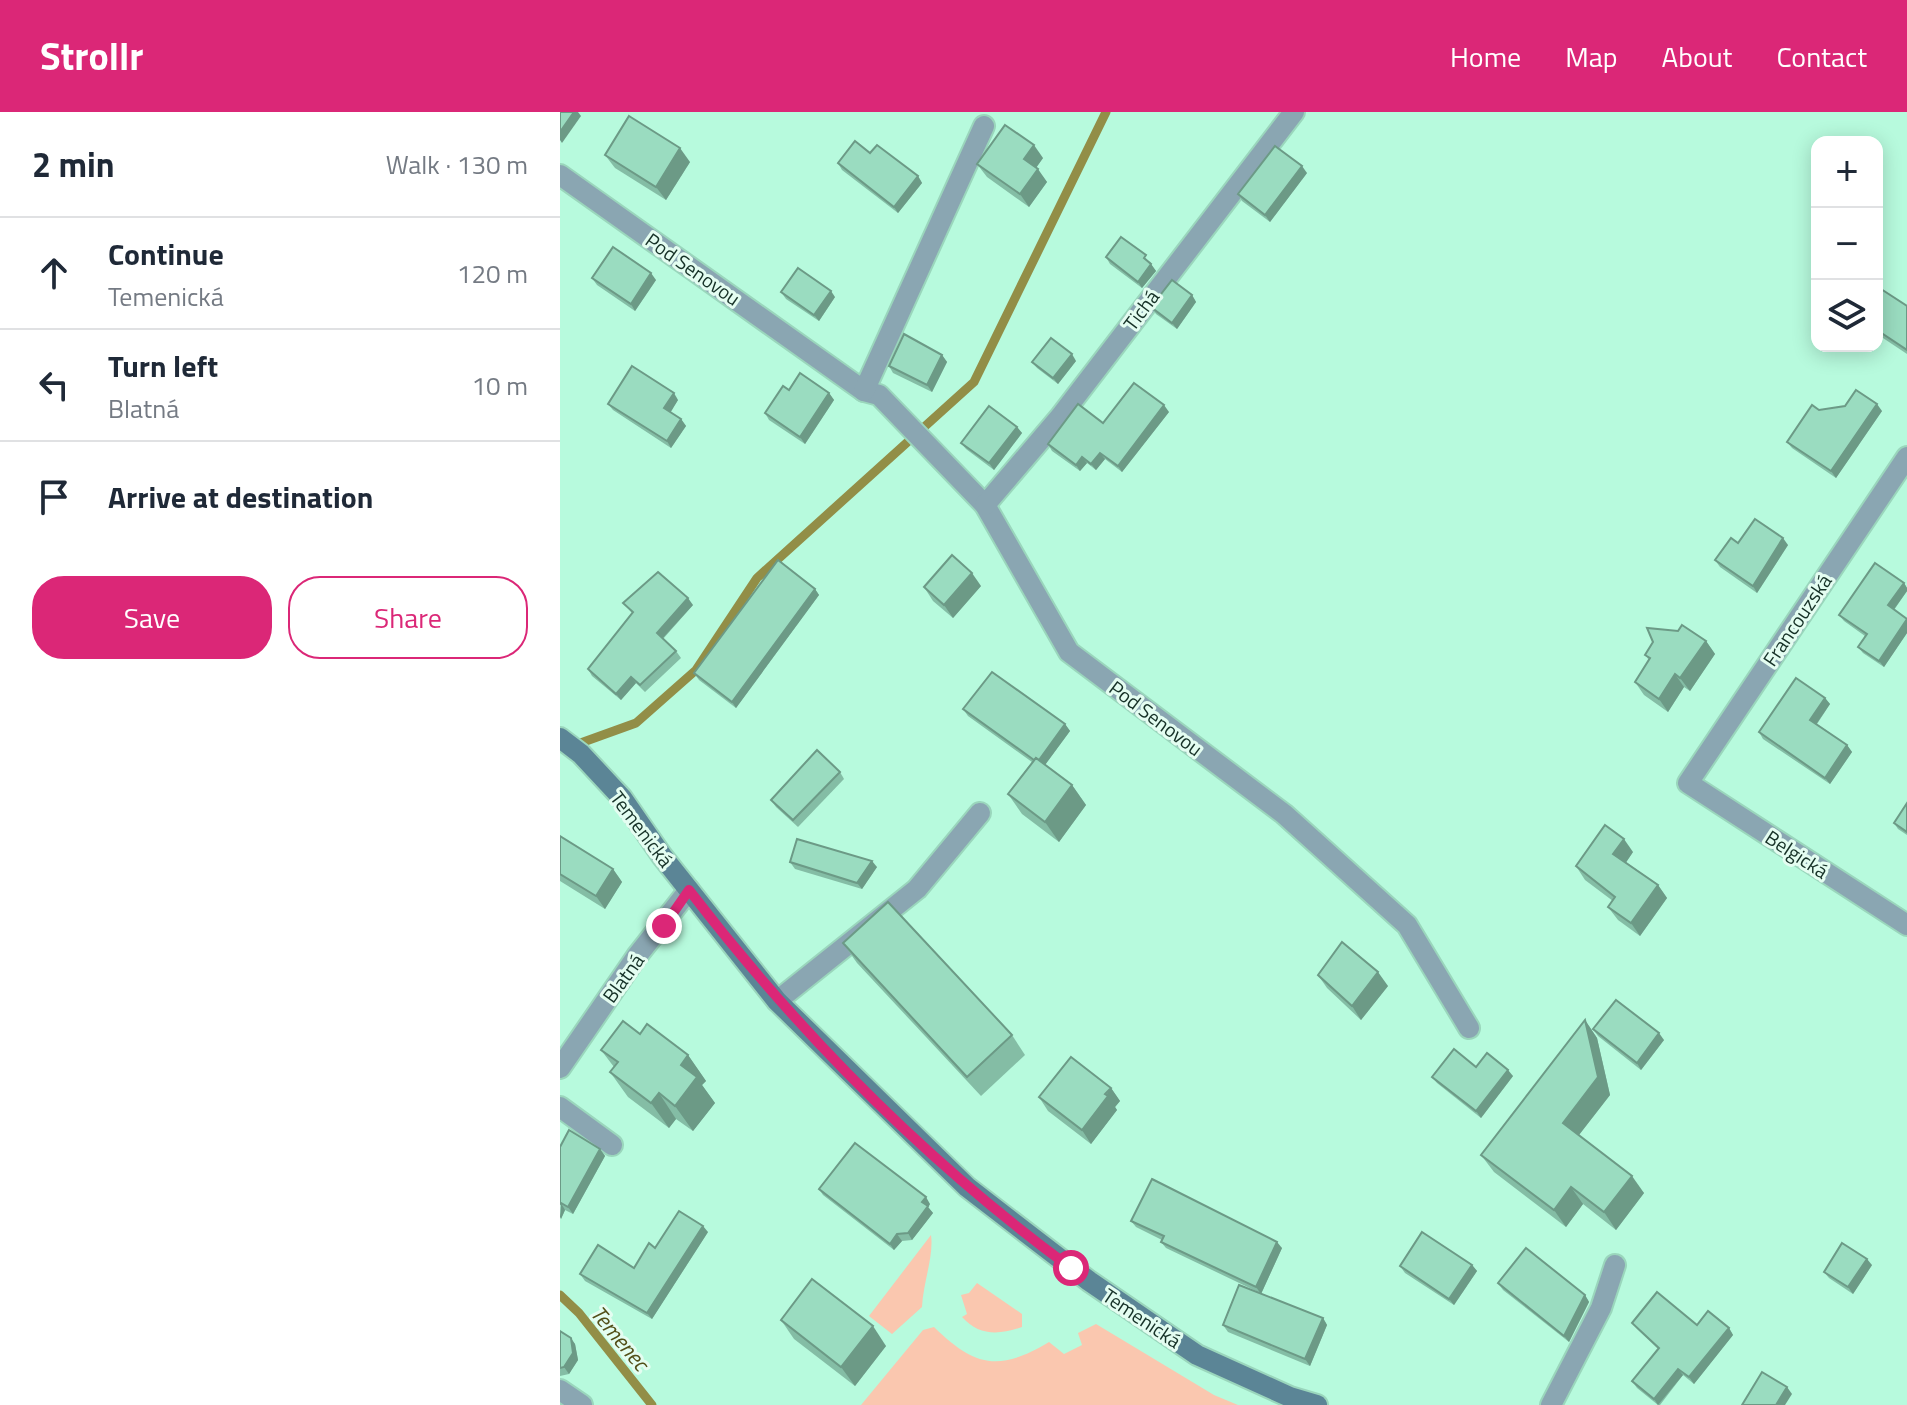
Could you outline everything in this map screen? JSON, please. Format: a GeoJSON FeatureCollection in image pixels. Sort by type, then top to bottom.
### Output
{"type":"FeatureCollection","features":[{"type":"Feature","properties":{"kind":"street","name":"Tichá"},"geometry":{"type":"LineString","coordinates":[[985,505],[1060,417],[1294,112]]}},
{"type":"Feature","properties":{"kind":"street"},"geometry":{"type":"LineString","coordinates":[[864,391],[984,126]]}},
{"type":"Feature","properties":{"kind":"street","name":"Pod Senovou"},"geometry":{"type":"LineString","coordinates":[[560,175],[864,391],[879,395],[985,505],[1069,652],[1284,814],[1407,925],[1469,1028]]}},
{"type":"Feature","properties":{"kind":"street","name":"Francouzská"},"geometry":{"type":"LineString","coordinates":[[1688,783],[1907,457]]}},
{"type":"Feature","properties":{"kind":"street","name":"Temenická"},"geometry":{"type":"LineString","coordinates":[[560,738],[581,754],[622,798],[689,890],[777,1001],[967,1187],[1033,1240],[1197,1355],[1290,1397],[1317,1405]]}},
{"type":"Feature","properties":{"kind":"street","name":"Belgická"},"geometry":{"type":"LineString","coordinates":[[1688,783],[1907,925]]}},
{"type":"Feature","properties":{"kind":"street"},"geometry":{"type":"LineString","coordinates":[[777,1001],[917,889],[980,813]]}},
{"type":"Feature","properties":{"kind":"street","name":"Blatná"},"geometry":{"type":"LineString","coordinates":[[560,1068],[637,956],[689,890]]}},
{"type":"Feature","properties":{"kind":"street"},"geometry":{"type":"LineString","coordinates":[[560,1107],[612,1145]]}},
{"type":"Feature","properties":{"kind":"street"},"geometry":{"type":"LineString","coordinates":[[1551,1405],[1601,1308],[1615,1265]]}},
{"type":"Feature","properties":{"kind":"street"},"geometry":{"type":"LineString","coordinates":[[560,1390],[582,1405]]}},
{"type":"Feature","properties":{"kind":"shaded area"},"geometry":{"type":"Polygon","coordinates":[[[931,1235],[922,1307],[892,1334],[869,1316],[931,1235]]]}},
{"type":"Feature","properties":{"kind":"shaded area"},"geometry":{"type":"Polygon","coordinates":[[[977,1283],[1022,1314],[1022,1327],[982,1331],[962,1317],[967,1314],[961,1295],[969,1293],[977,1283]]]}},
{"type":"Feature","properties":{"kind":"shaded area"},"geometry":{"type":"Polygon","coordinates":[[[1096,1324],[1214,1395],[1238,1405],[861,1405],[923,1330],[934,1327],[975,1357],[1001,1361],[1016,1358],[1049,1342],[1064,1354],[1082,1345],[1078,1333],[1096,1324]]]}},
{"type":"Feature","properties":{"kind":"building"},"geometry":{"type":"Polygon","coordinates":[[[560,112],[574,112],[560,132],[560,112]]]}},
{"type":"Feature","properties":{"kind":"building"},"geometry":{"type":"Polygon","coordinates":[[[629,116],[680,148],[656,187],[605,155],[629,116]]]}},
{"type":"Feature","properties":{"kind":"building"},"geometry":{"type":"Polygon","coordinates":[[[1005,125],[1034,145],[1024,159],[1038,169],[1020,194],[977,164],[1005,125]]]}},
{"type":"Feature","properties":{"kind":"building"},"geometry":{"type":"Polygon","coordinates":[[[855,141],[870,153],[877,145],[918,176],[894,207],[838,163],[855,141]]]}},
{"type":"Feature","properties":{"kind":"building"},"geometry":{"type":"Polygon","coordinates":[[[1275,146],[1302,166],[1265,215],[1238,194],[1275,146]]]}},
{"type":"Feature","properties":{"kind":"building"},"geometry":{"type":"Polygon","coordinates":[[[1121,237],[1146,255],[1144,258],[1151,264],[1138,282],[1106,257],[1121,237]]]}},
{"type":"Feature","properties":{"kind":"building"},"geometry":{"type":"Polygon","coordinates":[[[613,247],[651,273],[631,304],[592,278],[613,247]]]}},
{"type":"Feature","properties":{"kind":"building"},"geometry":{"type":"Polygon","coordinates":[[[798,268],[831,291],[814,315],[781,292],[798,268]]]}},
{"type":"Feature","properties":{"kind":"building"},"geometry":{"type":"Polygon","coordinates":[[[1172,280],[1192,295],[1172,323],[1151,307],[1172,280]]]}},
{"type":"Feature","properties":{"kind":"building"},"geometry":{"type":"Polygon","coordinates":[[[1883,290],[1907,306],[1907,350],[1883,334],[1883,290]]]}},
{"type":"Feature","properties":{"kind":"building"},"geometry":{"type":"Polygon","coordinates":[[[904,334],[942,355],[927,385],[889,366],[904,334]]]}},
{"type":"Feature","properties":{"kind":"building"},"geometry":{"type":"Polygon","coordinates":[[[1051,338],[1072,354],[1053,378],[1032,362],[1051,338]]]}},
{"type":"Feature","properties":{"kind":"building"},"geometry":{"type":"Polygon","coordinates":[[[632,366],[674,393],[664,408],[681,419],[667,441],[608,404],[632,366]]]}},
{"type":"Feature","properties":{"kind":"building"},"geometry":{"type":"Polygon","coordinates":[[[800,373],[829,393],[800,437],[765,413],[783,386],[789,390],[800,373]]]}},
{"type":"Feature","properties":{"kind":"building"},"geometry":{"type":"Polygon","coordinates":[[[1134,383],[1164,405],[1118,466],[1100,453],[1091,464],[1082,457],[1076,465],[1048,444],[1078,404],[1103,423],[1134,383]]]}},
{"type":"Feature","properties":{"kind":"building"},"geometry":{"type":"Polygon","coordinates":[[[1856,390],[1877,404],[1831,471],[1787,442],[1812,405],[1819,410],[1845,406],[1856,390]]]}},
{"type":"Feature","properties":{"kind":"building"},"geometry":{"type":"Polygon","coordinates":[[[989,406],[1017,427],[989,463],[961,443],[989,406]]]}},
{"type":"Feature","properties":{"kind":"building"},"geometry":{"type":"Polygon","coordinates":[[[1755,519],[1783,538],[1753,586],[1715,560],[1731,538],[1738,543],[1755,519]]]}},
{"type":"Feature","properties":{"kind":"building"},"geometry":{"type":"Polygon","coordinates":[[[952,555],[972,573],[944,605],[924,587],[952,555]]]}},
{"type":"Feature","properties":{"kind":"building"},"geometry":{"type":"Polygon","coordinates":[[[778,560],[815,589],[732,702],[694,673],[778,560]]]}},
{"type":"Feature","properties":{"kind":"building"},"geometry":{"type":"Polygon","coordinates":[[[1875,563],[1904,583],[1888,605],[1907,619],[1879,661],[1858,647],[1867,634],[1839,615],[1875,563]]]}},
{"type":"Feature","properties":{"kind":"building"},"geometry":{"type":"Polygon","coordinates":[[[658,572],[688,598],[657,633],[676,651],[640,685],[631,677],[616,694],[588,669],[633,612],[623,603],[658,572]]]}},
{"type":"Feature","properties":{"kind":"building"},"geometry":{"type":"Polygon","coordinates":[[[1682,625],[1706,641],[1680,678],[1675,674],[1659,699],[1635,682],[1650,658],[1645,655],[1653,642],[1647,628],[1678,631],[1682,625]]]}},
{"type":"Feature","properties":{"kind":"building"},"geometry":{"type":"Polygon","coordinates":[[[992,672],[1065,724],[1039,760],[1034,760],[963,709],[992,672]]]}},
{"type":"Feature","properties":{"kind":"building"},"geometry":{"type":"Polygon","coordinates":[[[1796,678],[1825,698],[1810,720],[1847,745],[1825,778],[1759,732],[1796,678]]]}},
{"type":"Feature","properties":{"kind":"building"},"geometry":{"type":"Polygon","coordinates":[[[817,750],[840,772],[793,820],[771,800],[817,750]]]}},
{"type":"Feature","properties":{"kind":"building"},"geometry":{"type":"Polygon","coordinates":[[[1036,758],[1072,785],[1045,822],[1008,794],[1036,758]]]}},
{"type":"Feature","properties":{"kind":"building"},"geometry":{"type":"Polygon","coordinates":[[[1907,803],[1907,832],[1894,823],[1907,803]]]}},
{"type":"Feature","properties":{"kind":"building"},"geometry":{"type":"Polygon","coordinates":[[[1605,825],[1624,839],[1613,854],[1658,885],[1631,923],[1608,907],[1615,897],[1576,866],[1605,825]]]}},
{"type":"Feature","properties":{"kind":"building"},"geometry":{"type":"Polygon","coordinates":[[[560,836],[613,869],[596,896],[560,874],[560,836]]]}},
{"type":"Feature","properties":{"kind":"building"},"geometry":{"type":"Polygon","coordinates":[[[797,839],[872,861],[857,883],[790,862],[797,839]]]}},
{"type":"Feature","properties":{"kind":"building"},"geometry":{"type":"Polygon","coordinates":[[[888,902],[1012,1035],[967,1077],[843,943],[888,902]]]}},
{"type":"Feature","properties":{"kind":"building"},"geometry":{"type":"Polygon","coordinates":[[[1342,942],[1378,972],[1352,1006],[1318,975],[1342,942]]]}},
{"type":"Feature","properties":{"kind":"building"},"geometry":{"type":"Polygon","coordinates":[[[1616,1000],[1659,1033],[1637,1063],[1593,1029],[1616,1000]]]}},
{"type":"Feature","properties":{"kind":"building"},"geometry":{"type":"Polygon","coordinates":[[[1585,1020],[1598,1077],[1563,1123],[1632,1176],[1604,1212],[1571,1187],[1554,1210],[1481,1155],[1585,1020]]]}},
{"type":"Feature","properties":{"kind":"building"},"geometry":{"type":"Polygon","coordinates":[[[623,1021],[640,1034],[647,1024],[688,1055],[681,1065],[697,1077],[675,1106],[659,1093],[651,1103],[610,1072],[618,1062],[601,1050],[623,1021]]]}},
{"type":"Feature","properties":{"kind":"building"},"geometry":{"type":"Polygon","coordinates":[[[1454,1049],[1476,1067],[1487,1053],[1508,1070],[1476,1111],[1432,1077],[1454,1049]]]}},
{"type":"Feature","properties":{"kind":"building"},"geometry":{"type":"Polygon","coordinates":[[[1071,1057],[1111,1088],[1082,1130],[1039,1097],[1071,1057]]]}},
{"type":"Feature","properties":{"kind":"building"},"geometry":{"type":"Polygon","coordinates":[[[569,1130],[600,1149],[568,1207],[560,1204],[560,1147],[569,1130]]]}},
{"type":"Feature","properties":{"kind":"building"},"geometry":{"type":"Polygon","coordinates":[[[855,1143],[926,1197],[922,1202],[928,1206],[908,1233],[897,1234],[890,1244],[819,1189],[855,1143]]]}},
{"type":"Feature","properties":{"kind":"building"},"geometry":{"type":"Polygon","coordinates":[[[1152,1179],[1277,1242],[1256,1287],[1161,1242],[1164,1236],[1131,1221],[1152,1179]]]}},
{"type":"Feature","properties":{"kind":"building"},"geometry":{"type":"Polygon","coordinates":[[[679,1211],[703,1226],[647,1313],[580,1274],[598,1245],[634,1268],[649,1243],[655,1248],[679,1211]]]}},
{"type":"Feature","properties":{"kind":"building"},"geometry":{"type":"Polygon","coordinates":[[[1422,1232],[1472,1265],[1449,1299],[1400,1266],[1422,1232]]]}},
{"type":"Feature","properties":{"kind":"building"},"geometry":{"type":"Polygon","coordinates":[[[1842,1243],[1867,1259],[1848,1287],[1824,1272],[1842,1243]]]}},
{"type":"Feature","properties":{"kind":"building"},"geometry":{"type":"Polygon","coordinates":[[[1526,1248],[1585,1295],[1564,1336],[1498,1283],[1526,1248]]]}},
{"type":"Feature","properties":{"kind":"building"},"geometry":{"type":"Polygon","coordinates":[[[812,1279],[873,1326],[841,1367],[781,1320],[812,1279]]]}},
{"type":"Feature","properties":{"kind":"building"},"geometry":{"type":"Polygon","coordinates":[[[1239,1285],[1323,1318],[1305,1359],[1223,1325],[1239,1285]]]}},
{"type":"Feature","properties":{"kind":"building"},"geometry":{"type":"Polygon","coordinates":[[[1657,1292],[1697,1325],[1708,1311],[1729,1328],[1689,1377],[1678,1369],[1654,1399],[1632,1381],[1659,1348],[1632,1323],[1657,1292]]]}},
{"type":"Feature","properties":{"kind":"building"},"geometry":{"type":"Polygon","coordinates":[[[560,1331],[571,1338],[573,1353],[560,1368],[560,1331]]]}},
{"type":"Feature","properties":{"kind":"building"},"geometry":{"type":"Polygon","coordinates":[[[1762,1372],[1787,1387],[1776,1405],[1742,1405],[1762,1372]]]}},
{"type":"Feature","properties":{"kind":"waterway"},"geometry":{"type":"LineString","coordinates":[[575,745],[636,723],[696,670],[757,578],[974,382],[1106,112]]}},
{"type":"Feature","properties":{"kind":"waterway","name":"Temenec"},"geometry":{"type":"LineString","coordinates":[[560,1295],[579,1313],[652,1405]]}},
{"type":"Feature","properties":{"kind":"route"},"geometry":{"type":"LineString","coordinates":[[664,926],[689,890],[777,1001],[967,1187],[1071,1268]]}}]}
